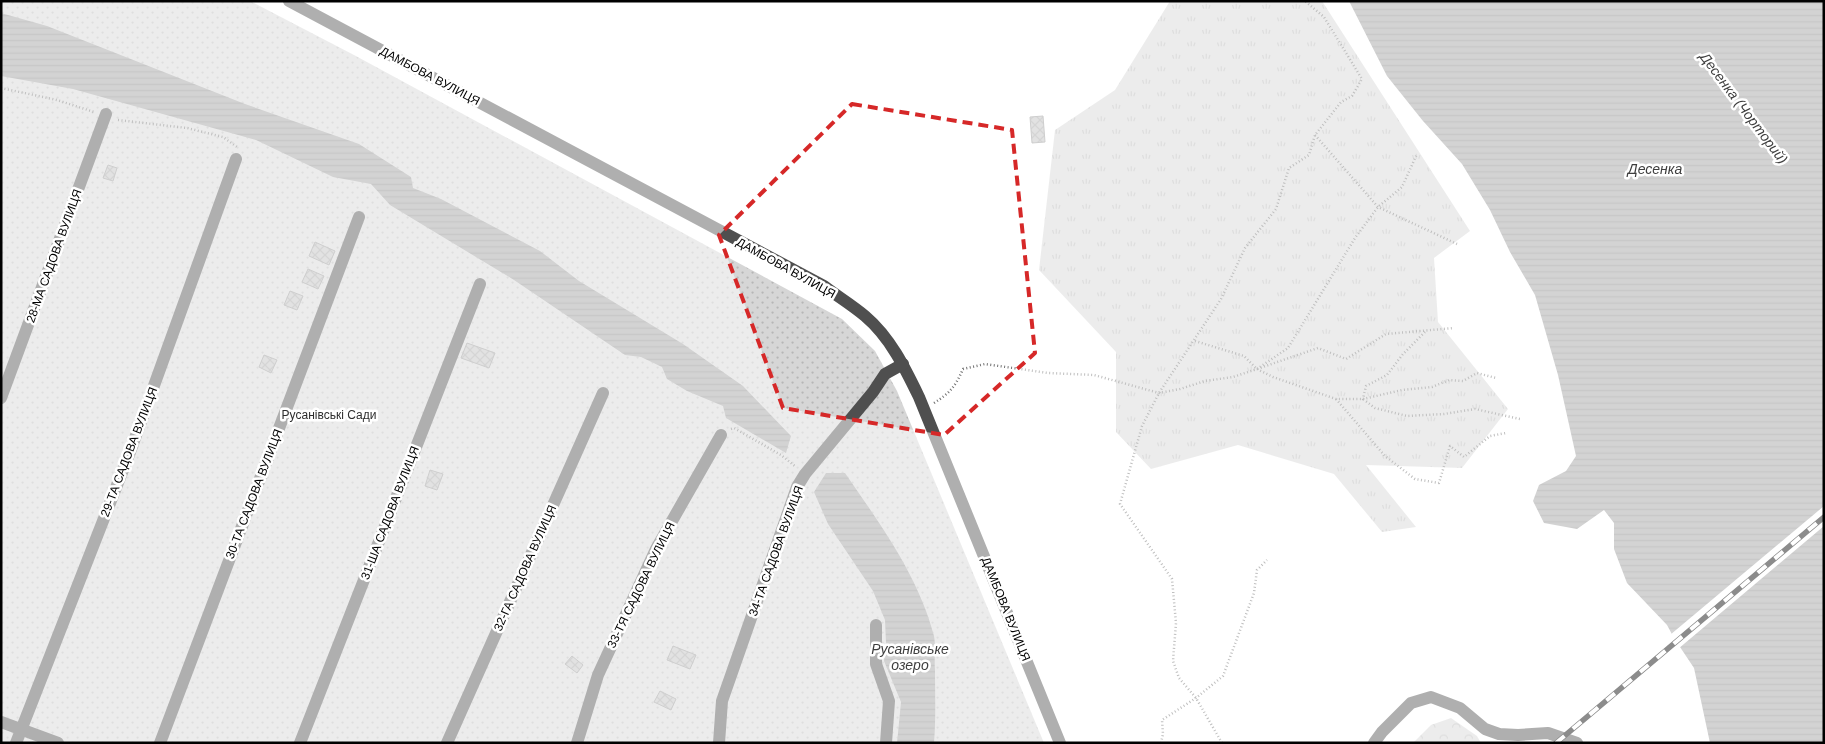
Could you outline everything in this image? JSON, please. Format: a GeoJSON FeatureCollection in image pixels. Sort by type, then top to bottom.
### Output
{"type":"FeatureCollection","features":[{"type":"Feature","properties":{"kind":"street","name":"ДАМБОВА ВУЛИЦЯ"},"geometry":{"type":"LineString","coordinates":[[289,1],[824,286],[866,317],[878,329],[903,364],[924,410],[1060,743]]}},
{"type":"Feature","properties":{"kind":"street","name":"28-МА САДОВА ВУЛИЦЯ"},"geometry":{"type":"LineString","coordinates":[[1,398],[106,114]]}},
{"type":"Feature","properties":{"kind":"street","name":"29-ТА САДОВА ВУЛИЦЯ"},"geometry":{"type":"LineString","coordinates":[[16,743],[130,452],[236,159]]}},
{"type":"Feature","properties":{"kind":"street","name":"30-ТА САДОВА ВУЛИЦЯ"},"geometry":{"type":"LineString","coordinates":[[160,743],[359,217]]}},
{"type":"Feature","properties":{"kind":"street","name":"31-ША САДОВА ВУЛИЦЯ"},"geometry":{"type":"LineString","coordinates":[[300,743],[480,284]]}},
{"type":"Feature","properties":{"kind":"street","name":"34-ТА САДОВА ВУЛИЦЯ"},"geometry":{"type":"LineString","coordinates":[[719,743],[722,701],[797,487],[885,374],[903,364]]}},
{"type":"Feature","properties":{"kind":"street","name":"32-ГА САДОВА ВУЛИЦЯ"},"geometry":{"type":"LineString","coordinates":[[447,743],[603,393]]}},
{"type":"Feature","properties":{"kind":"street","name":"33-ТЯ САДОВА ВУЛИЦЯ"},"geometry":{"type":"LineString","coordinates":[[577,743],[598,675],[656,550],[721,435]]}},
{"type":"Feature","properties":{"kind":"street"},"geometry":{"type":"LineString","coordinates":[[876,626],[876,664],[889,702],[886,743]]}},
{"type":"Feature","properties":{"kind":"street"},"geometry":{"type":"LineString","coordinates":[[1374,743],[1382,732],[1411,703],[1431,697],[1460,708],[1485,729],[1499,734],[1548,733],[1577,743]]}},
{"type":"Feature","properties":{"kind":"street"},"geometry":{"type":"LineString","coordinates":[[1,722],[58,743]]}},
{"type":"Feature","properties":{"kind":"path"},"geometry":{"type":"LineString","coordinates":[[1222,743],[1220,736],[1196,698],[1179,678],[1173,661],[1176,623],[1172,579],[1120,504],[1142,426],[1159,393],[1221,299],[1245,248],[1276,209],[1289,168],[1308,155],[1315,135],[1341,102],[1352,96],[1362,79],[1324,17],[1305,1]]}},
{"type":"Feature","properties":{"kind":"path"},"geometry":{"type":"LineString","coordinates":[[1,88],[57,100],[92,112],[106,114],[121,122],[187,128],[223,137],[238,147],[236,159]]}},
{"type":"Feature","properties":{"kind":"path"},"geometry":{"type":"LineString","coordinates":[[1315,135],[1378,208],[1458,244]]}},
{"type":"Feature","properties":{"kind":"path"},"geometry":{"type":"LineString","coordinates":[[1256,369],[1288,348],[1355,238],[1378,208],[1402,187],[1416,154]]}},
{"type":"Feature","properties":{"kind":"path"},"geometry":{"type":"LineString","coordinates":[[924,410],[946,396],[956,386],[963,369],[985,364],[1048,373],[1094,375],[1159,393],[1180,389],[1205,380],[1233,377],[1318,348],[1346,359],[1386,334],[1454,328]]}},
{"type":"Feature","properties":{"kind":"path"},"geometry":{"type":"LineString","coordinates":[[1363,399],[1366,386],[1387,375],[1403,354],[1426,331]]}},
{"type":"Feature","properties":{"kind":"path"},"geometry":{"type":"LineString","coordinates":[[1195,341],[1244,356],[1256,369],[1273,377],[1336,399],[1363,399],[1402,390],[1432,387],[1449,380],[1463,381],[1477,373],[1496,378]]}},
{"type":"Feature","properties":{"kind":"path"},"geometry":{"type":"LineString","coordinates":[[1336,399],[1385,456],[1415,479],[1438,483],[1450,446],[1464,457],[1490,436],[1506,433]]}},
{"type":"Feature","properties":{"kind":"path"},"geometry":{"type":"LineString","coordinates":[[1363,399],[1375,408],[1407,416],[1444,414],[1476,409],[1520,419]]}},
{"type":"Feature","properties":{"kind":"path"},"geometry":{"type":"LineString","coordinates":[[721,435],[734,428],[781,456],[806,474]]}},
{"type":"Feature","properties":{"kind":"path"},"geometry":{"type":"LineString","coordinates":[[1161,743],[1163,734],[1162,720],[1196,698],[1223,676],[1254,593],[1257,570],[1266,560]]}},
{"type":"Feature","properties":{"kind":"highlighted area"},"geometry":{"type":"Polygon","coordinates":[[[852,104],[1012,130],[1035,353],[944,435],[783,408],[719,235],[852,104]]]}},
{"type":"Feature","properties":{"kind":"green space","name":"Русанівські Сади"},"geometry":{"type":"Polygon","coordinates":[[[1,1],[250,1],[354,55],[842,319],[875,351],[897,391],[1044,743],[1,743],[1,1]]]}},
{"type":"Feature","properties":{"kind":"green space"},"geometry":{"type":"Polygon","coordinates":[[[1170,1],[1322,1],[1470,231],[1434,258],[1438,322],[1508,409],[1462,468],[1366,465],[1416,527],[1382,532],[1334,474],[1238,445],[1151,469],[1116,432],[1116,352],[1039,270],[1055,130],[1115,90],[1170,1]]]}},
{"type":"Feature","properties":{"kind":"green space"},"geometry":{"type":"Polygon","coordinates":[[[1451,718],[1477,736],[1481,743],[1413,743],[1431,725],[1451,718]]]}},
{"type":"Feature","properties":{"kind":"water","name":"Десенка"},"geometry":{"type":"Polygon","coordinates":[[[1349,1],[1824,1],[1824,743],[1710,743],[1694,668],[1667,625],[1627,583],[1614,549],[1614,523],[1604,510],[1577,529],[1544,523],[1533,501],[1539,485],[1566,471],[1576,456],[1558,375],[1535,295],[1510,252],[1490,210],[1462,164],[1423,121],[1387,76],[1349,1]]]}},
{"type":"Feature","properties":{"kind":"water"},"geometry":{"type":"Polygon","coordinates":[[[1,13],[47,26],[245,104],[359,144],[411,177],[413,188],[441,199],[540,251],[579,281],[683,344],[743,386],[791,436],[786,453],[726,418],[723,406],[687,391],[667,379],[662,367],[641,357],[625,355],[514,280],[390,205],[371,184],[333,177],[256,140],[73,89],[1,76],[1,13]]]}},
{"type":"Feature","properties":{"kind":"water","name":"Русанівське озеро"},"geometry":{"type":"Polygon","coordinates":[[[826,473],[845,473],[897,551],[927,614],[935,645],[934,743],[897,743],[901,702],[884,661],[886,643],[885,620],[873,591],[828,524],[814,492],[826,473]]]}},
{"type":"Feature","properties":{"kind":"pier"},"geometry":{"type":"Polygon","coordinates":[[[1824,506],[1824,526],[1678,649],[1670,635],[1824,506]]]}},
{"type":"Feature","properties":{"kind":"building"},"geometry":{"type":"Polygon","coordinates":[[[1043,116],[1045,142],[1032,143],[1030,117],[1043,116]]]}},
{"type":"Feature","properties":{"kind":"building"},"geometry":{"type":"Polygon","coordinates":[[[108,165],[117,168],[113,181],[103,178],[108,165]]]}},
{"type":"Feature","properties":{"kind":"building"},"geometry":{"type":"Polygon","coordinates":[[[315,242],[335,251],[329,265],[309,256],[315,242]]]}},
{"type":"Feature","properties":{"kind":"building"},"geometry":{"type":"Polygon","coordinates":[[[308,269],[324,276],[318,289],[302,282],[308,269]]]}},
{"type":"Feature","properties":{"kind":"building"},"geometry":{"type":"Polygon","coordinates":[[[290,291],[303,296],[297,310],[284,305],[290,291]]]}},
{"type":"Feature","properties":{"kind":"building"},"geometry":{"type":"Polygon","coordinates":[[[467,343],[495,353],[489,368],[461,358],[467,343]]]}},
{"type":"Feature","properties":{"kind":"building"},"geometry":{"type":"Polygon","coordinates":[[[264,355],[277,360],[271,373],[259,367],[264,355]]]}},
{"type":"Feature","properties":{"kind":"building"},"geometry":{"type":"Polygon","coordinates":[[[430,470],[443,474],[437,490],[425,486],[430,470]]]}},
{"type":"Feature","properties":{"kind":"building"},"geometry":{"type":"Polygon","coordinates":[[[673,646],[696,655],[690,669],[667,660],[673,646]]]}},
{"type":"Feature","properties":{"kind":"building"},"geometry":{"type":"Polygon","coordinates":[[[572,656],[583,665],[577,673],[565,664],[572,656]]]}},
{"type":"Feature","properties":{"kind":"building"},"geometry":{"type":"Polygon","coordinates":[[[660,691],[676,699],[671,710],[654,702],[660,691]]]}},
{"type":"Feature","properties":{"kind":"railway"},"geometry":{"type":"LineString","coordinates":[[1556,743],[1824,517]]}},
{"type":"Feature","properties":{"kind":"water label","name":"Десенка (Чорторий)"},"geometry":{"type":"Point","coordinates":[1744,108]}}]}
